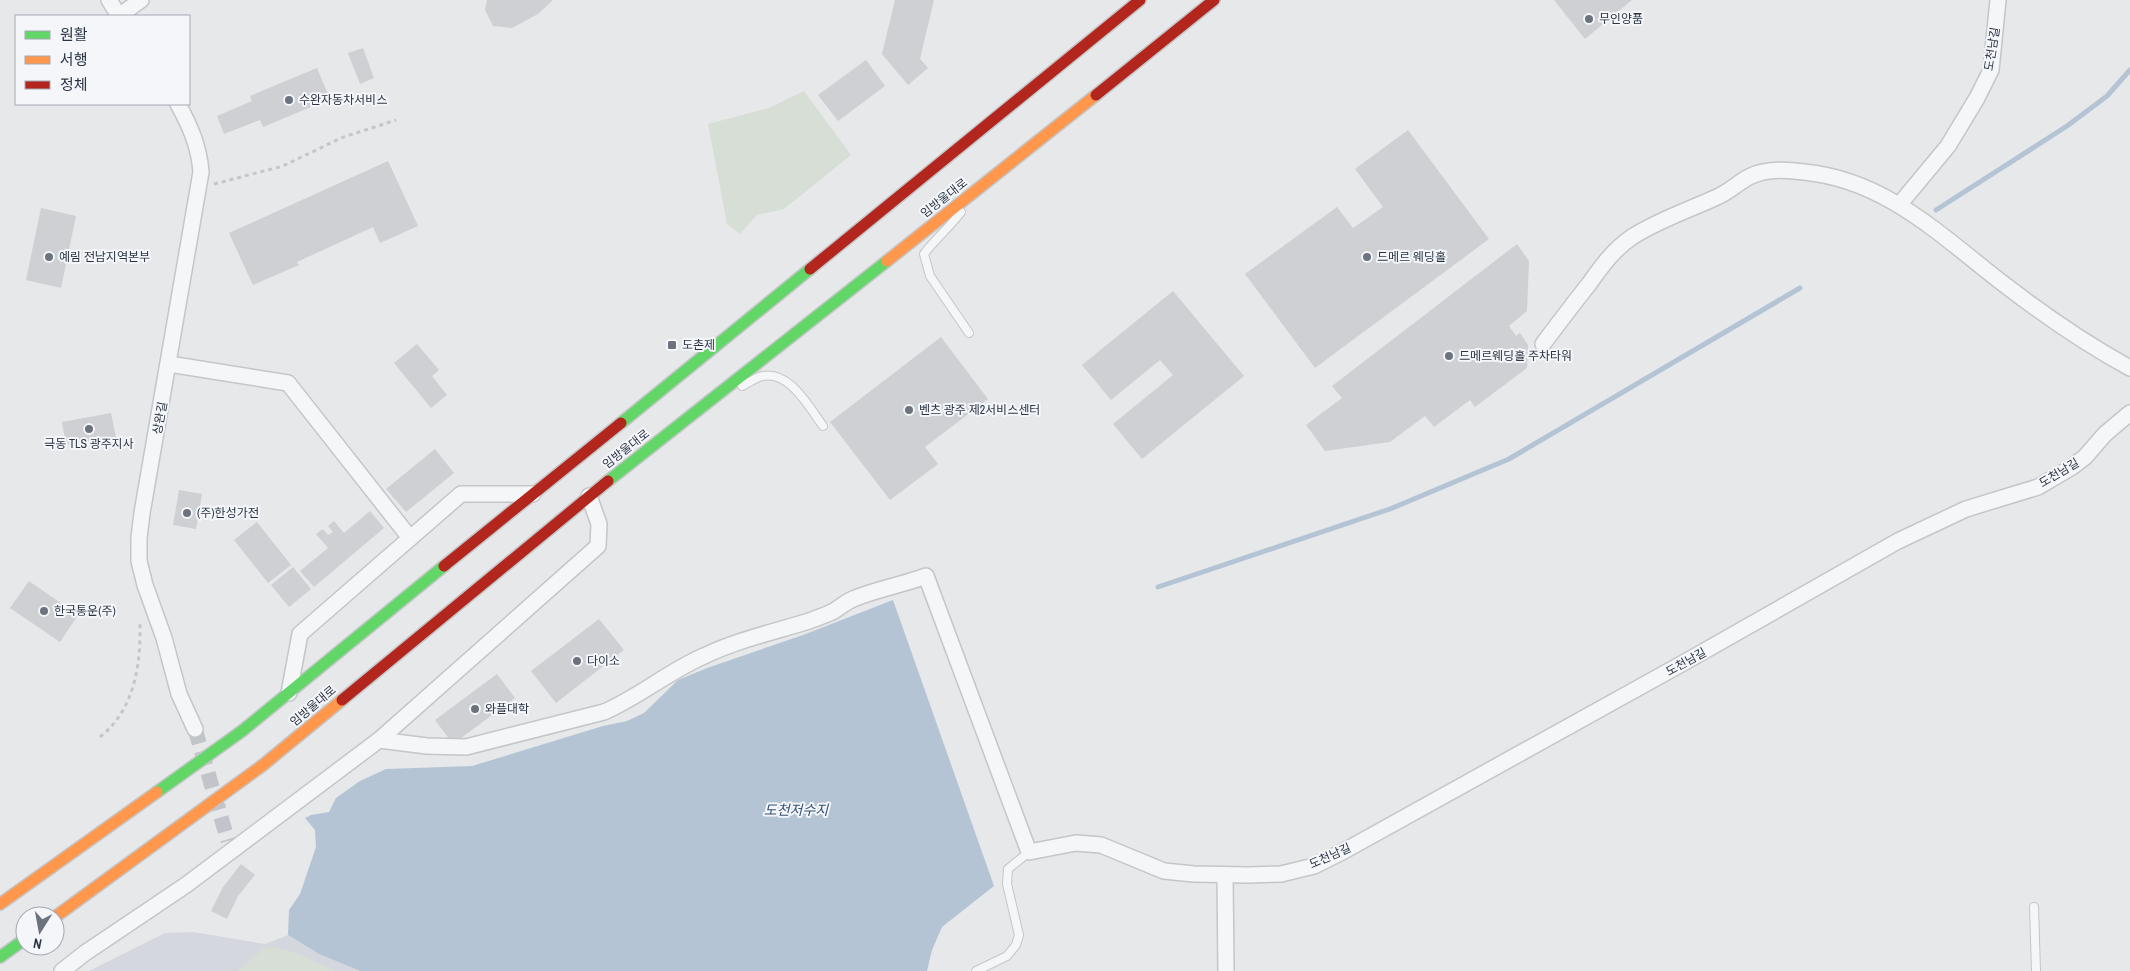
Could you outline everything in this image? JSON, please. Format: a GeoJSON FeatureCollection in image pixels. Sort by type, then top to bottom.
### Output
{"type":"FeatureCollection","features":[{"type":"Feature","properties":{"kind":"main road","name":"임방울대로"},"geometry":{"type":"LineString","coordinates":[[0,904],[242,731],[1140,0]]}},
{"type":"Feature","properties":{"kind":"main road","name":"임방울대로"},"geometry":{"type":"LineString","coordinates":[[65,910],[263,765],[589,496],[1214,0]]}},
{"type":"Feature","properties":{"kind":"main road"},"geometry":{"type":"LineString","coordinates":[[0,957],[15,946]]}},
{"type":"Feature","properties":{"kind":"street"},"geometry":{"type":"LineString","coordinates":[[108,0],[118,15]]}},
{"type":"Feature","properties":{"kind":"street"},"geometry":{"type":"LineString","coordinates":[[120,15],[141,0]]}},
{"type":"Feature","properties":{"kind":"street","name":"도천남길"},"geometry":{"type":"LineString","coordinates":[[1898,205],[1948,146],[1977,98],[1991,70],[1998,0]]}},
{"type":"Feature","properties":{"kind":"street","name":"상완길"},"geometry":{"type":"LineString","coordinates":[[179,105],[200,153],[201,172],[142,513],[139,561],[164,638],[179,694],[195,729]]}},
{"type":"Feature","properties":{"kind":"street"},"geometry":{"type":"LineString","coordinates":[[1543,344],[1611,254],[1630,238],[1654,224],[1729,192],[1739,182],[1761,172],[1781,170],[1817,173],[1848,181],[1877,193],[1933,226],[2005,285],[2088,344],[2130,368]]}},
{"type":"Feature","properties":{"kind":"street"},"geometry":{"type":"LineString","coordinates":[[169,364],[288,383],[410,538]]}},
{"type":"Feature","properties":{"kind":"street","name":"도천남길"},"geometry":{"type":"LineString","coordinates":[[1029,852],[1076,843],[1100,845],[1164,871],[1225,875],[1281,874],[1314,866],[1685,662],[1898,541],[1966,509],[2038,487],[2079,462],[2105,434],[2130,413]]}},
{"type":"Feature","properties":{"kind":"street"},"geometry":{"type":"LineString","coordinates":[[288,693],[300,634],[461,494],[533,494]]}},
{"type":"Feature","properties":{"kind":"street"},"geometry":{"type":"LineString","coordinates":[[62,971],[85,953],[186,885],[230,845],[379,740],[598,546],[599,524],[589,496]]}},
{"type":"Feature","properties":{"kind":"street"},"geometry":{"type":"LineString","coordinates":[[379,740],[427,746],[466,747],[604,712],[616,707],[659,679],[706,655],[745,640],[812,620],[832,612],[850,600],[876,590],[901,586],[926,576],[1029,852]]}},
{"type":"Feature","properties":{"kind":"street"},"geometry":{"type":"LineString","coordinates":[[1225,875],[1226,971]]}},
{"type":"Feature","properties":{"kind":"lane"},"geometry":{"type":"LineString","coordinates":[[970,333],[930,276],[924,254],[932,242],[954,222],[973,192]]}},
{"type":"Feature","properties":{"kind":"lane"},"geometry":{"type":"LineString","coordinates":[[702,406],[761,376],[778,377],[793,387],[823,426]]}},
{"type":"Feature","properties":{"kind":"lane"},"geometry":{"type":"LineString","coordinates":[[976,971],[1007,956],[1016,944],[1019,935],[1008,884],[1008,869],[1029,852]]}},
{"type":"Feature","properties":{"kind":"lane"},"geometry":{"type":"LineString","coordinates":[[2034,907],[2036,971]]}},
{"type":"Feature","properties":{"kind":"path"},"geometry":{"type":"LineString","coordinates":[[199,187],[283,166],[340,138],[396,120]]}},
{"type":"Feature","properties":{"kind":"path"},"geometry":{"type":"LineString","coordinates":[[100,738],[110,730],[126,708],[134,690],[138,665],[140,614]]}},
{"type":"Feature","properties":{"kind":"shaded area"},"geometry":{"type":"Polygon","coordinates":[[[804,91],[851,155],[784,209],[757,215],[740,234],[727,224],[708,124],[769,108],[804,91]]]}},
{"type":"Feature","properties":{"kind":"shaded area"},"geometry":{"type":"Polygon","coordinates":[[[193,932],[265,944],[288,935],[319,954],[360,971],[89,971],[165,933],[193,932]]]}},
{"type":"Feature","properties":{"kind":"shaded area"},"geometry":{"type":"Polygon","coordinates":[[[264,948],[288,950],[336,971],[238,971],[264,948]]]}},
{"type":"Feature","properties":{"kind":"water","name":"도천저수지"},"geometry":{"type":"Polygon","coordinates":[[[893,600],[994,886],[942,927],[932,950],[927,971],[360,971],[319,954],[288,935],[289,910],[300,894],[316,847],[315,830],[305,818],[329,812],[336,798],[360,781],[386,769],[472,766],[603,726],[627,721],[644,713],[678,680],[893,600]]]}},
{"type":"Feature","properties":{"kind":"building"},"geometry":{"type":"Polygon","coordinates":[[[487,0],[553,0],[538,14],[512,28],[493,26],[485,10],[487,0]]]}},
{"type":"Feature","properties":{"kind":"building"},"geometry":{"type":"Polygon","coordinates":[[[895,0],[934,0],[920,59],[928,68],[908,85],[882,54],[895,0]]]}},
{"type":"Feature","properties":{"kind":"building","name":"무인양품"},"geometry":{"type":"Polygon","coordinates":[[[1554,0],[1632,0],[1585,39],[1554,0]]]}},
{"type":"Feature","properties":{"kind":"building"},"geometry":{"type":"Polygon","coordinates":[[[363,48],[374,78],[360,84],[348,53],[363,48]]]}},
{"type":"Feature","properties":{"kind":"building"},"geometry":{"type":"Polygon","coordinates":[[[866,60],[885,86],[838,121],[818,95],[866,60]]]}},
{"type":"Feature","properties":{"kind":"building","name":"수완자동차서비스"},"geometry":{"type":"Polygon","coordinates":[[[317,68],[330,99],[263,127],[260,120],[224,134],[217,116],[252,101],[250,96],[317,68]]]}},
{"type":"Feature","properties":{"kind":"building","name":"드메르 웨딩홀"},"geometry":{"type":"Polygon","coordinates":[[[1408,130],[1489,239],[1315,368],[1245,274],[1337,207],[1353,228],[1383,207],[1355,169],[1408,130]]]}},
{"type":"Feature","properties":{"kind":"building"},"geometry":{"type":"Polygon","coordinates":[[[388,161],[418,226],[380,243],[373,227],[297,262],[299,265],[253,285],[229,233],[388,161]]]}},
{"type":"Feature","properties":{"kind":"building","name":"예림 전남지역본부"},"geometry":{"type":"Polygon","coordinates":[[[41,208],[76,216],[61,288],[26,280],[41,208]]]}},
{"type":"Feature","properties":{"kind":"building","name":"드메르웨딩홀 주차타워"},"geometry":{"type":"Polygon","coordinates":[[[1517,244],[1529,261],[1527,311],[1509,326],[1516,336],[1520,333],[1528,345],[1527,368],[1475,407],[1470,400],[1434,427],[1425,416],[1390,442],[1325,451],[1306,425],[1342,398],[1332,386],[1517,244]]]}},
{"type":"Feature","properties":{"kind":"building"},"geometry":{"type":"Polygon","coordinates":[[[1173,291],[1244,376],[1142,459],[1113,424],[1173,375],[1160,360],[1111,400],[1082,365],[1173,291]]]}},
{"type":"Feature","properties":{"kind":"building","name":"벤츠 광주 제2서비스센터"},"geometry":{"type":"Polygon","coordinates":[[[941,337],[988,399],[925,447],[938,464],[890,500],[830,422],[941,337]]]}},
{"type":"Feature","properties":{"kind":"building"},"geometry":{"type":"Polygon","coordinates":[[[417,344],[439,370],[432,376],[447,395],[431,408],[394,363],[417,344]]]}},
{"type":"Feature","properties":{"kind":"building","name":"극동 TLS 광주지사"},"geometry":{"type":"Polygon","coordinates":[[[111,413],[116,437],[66,445],[62,422],[111,413]]]}},
{"type":"Feature","properties":{"kind":"building"},"geometry":{"type":"Polygon","coordinates":[[[435,449],[454,473],[406,512],[386,489],[435,449]]]}},
{"type":"Feature","properties":{"kind":"building","name":"(주)한성가전"},"geometry":{"type":"Polygon","coordinates":[[[179,490],[202,494],[196,529],[173,525],[179,490]]]}},
{"type":"Feature","properties":{"kind":"building"},"geometry":{"type":"Polygon","coordinates":[[[370,511],[384,528],[314,587],[300,571],[328,548],[316,534],[323,529],[328,535],[333,532],[328,526],[334,521],[344,533],[370,511]]]}},
{"type":"Feature","properties":{"kind":"building"},"geometry":{"type":"Polygon","coordinates":[[[257,522],[291,565],[268,583],[234,540],[257,522]]]}},
{"type":"Feature","properties":{"kind":"building"},"geometry":{"type":"Polygon","coordinates":[[[293,567],[311,589],[289,607],[271,585],[293,567]]]}},
{"type":"Feature","properties":{"kind":"building","name":"한국통운(주)"},"geometry":{"type":"Polygon","coordinates":[[[29,581],[78,615],[60,642],[10,608],[29,581]]]}},
{"type":"Feature","properties":{"kind":"building","name":"다이소"},"geometry":{"type":"Polygon","coordinates":[[[599,619],[624,650],[556,703],[531,671],[599,619]]]}},
{"type":"Feature","properties":{"kind":"building","name":"와플대학"},"geometry":{"type":"Polygon","coordinates":[[[497,674],[515,698],[453,744],[435,720],[497,674]]]}},
{"type":"Feature","properties":{"kind":"building"},"geometry":{"type":"Polygon","coordinates":[[[241,864],[255,875],[238,896],[227,919],[211,911],[223,887],[241,864]]]}},
{"type":"Feature","properties":{"kind":"waterway"},"geometry":{"type":"LineString","coordinates":[[1936,210],[2067,126],[2107,96],[2130,70]]}},
{"type":"Feature","properties":{"kind":"waterway"},"geometry":{"type":"LineString","coordinates":[[1158,587],[1390,509],[1509,459],[1800,288]]}},
{"type":"Feature","properties":{"kind":"tunnel"},"geometry":{"type":"LineString","coordinates":[[195,729],[228,841]]}},
{"type":"Feature","properties":{"kind":"traffic: fast"},"geometry":{"type":"LineString","coordinates":[[608,481],[887,261]]}},
{"type":"Feature","properties":{"kind":"traffic: fast"},"geometry":{"type":"LineString","coordinates":[[621,423],[810,269]]}},
{"type":"Feature","properties":{"kind":"traffic: fast"},"geometry":{"type":"LineString","coordinates":[[157,792],[242,731],[444,566]]}},
{"type":"Feature","properties":{"kind":"traffic: fast"},"geometry":{"type":"LineString","coordinates":[[0,957],[15,946]]}},
{"type":"Feature","properties":{"kind":"traffic: slow"},"geometry":{"type":"LineString","coordinates":[[887,261],[1096,95]]}},
{"type":"Feature","properties":{"kind":"traffic: slow"},"geometry":{"type":"LineString","coordinates":[[65,910],[263,765],[342,700]]}},
{"type":"Feature","properties":{"kind":"traffic: slow"},"geometry":{"type":"LineString","coordinates":[[0,904],[157,792]]}},
{"type":"Feature","properties":{"kind":"traffic: jam"},"geometry":{"type":"LineString","coordinates":[[810,269],[1140,0]]}},
{"type":"Feature","properties":{"kind":"traffic: jam"},"geometry":{"type":"LineString","coordinates":[[1096,95],[1214,0]]}},
{"type":"Feature","properties":{"kind":"traffic: jam"},"geometry":{"type":"LineString","coordinates":[[444,566],[621,423]]}},
{"type":"Feature","properties":{"kind":"traffic: jam"},"geometry":{"type":"LineString","coordinates":[[342,700],[608,481]]}},
{"type":"Feature","properties":{"kind":"place","name":"무인양품"},"geometry":{"type":"Point","coordinates":[1589,19]}},
{"type":"Feature","properties":{"kind":"place","name":"수완자동차서비스"},"geometry":{"type":"Point","coordinates":[289,100]}},
{"type":"Feature","properties":{"kind":"place","name":"예림 전남지역본부"},"geometry":{"type":"Point","coordinates":[49,257]}},
{"type":"Feature","properties":{"kind":"place","name":"드메르 웨딩홀"},"geometry":{"type":"Point","coordinates":[1367,257]}},
{"type":"Feature","properties":{"kind":"place","name":"도촌제"},"geometry":{"type":"Point","coordinates":[672,345]}},
{"type":"Feature","properties":{"kind":"place","name":"드메르웨딩홀 주차타워"},"geometry":{"type":"Point","coordinates":[1449,356]}},
{"type":"Feature","properties":{"kind":"place","name":"벤츠 광주 제2서비스센터"},"geometry":{"type":"Point","coordinates":[909,410]}},
{"type":"Feature","properties":{"kind":"place","name":"극동 TLS 광주지사"},"geometry":{"type":"Point","coordinates":[89,429]}},
{"type":"Feature","properties":{"kind":"place","name":"(주)한성가전"},"geometry":{"type":"Point","coordinates":[187,513]}},
{"type":"Feature","properties":{"kind":"place","name":"한국통운(주)"},"geometry":{"type":"Point","coordinates":[44,611]}},
{"type":"Feature","properties":{"kind":"place","name":"다이소"},"geometry":{"type":"Point","coordinates":[577,661]}},
{"type":"Feature","properties":{"kind":"place","name":"와플대학"},"geometry":{"type":"Point","coordinates":[475,709]}}]}
